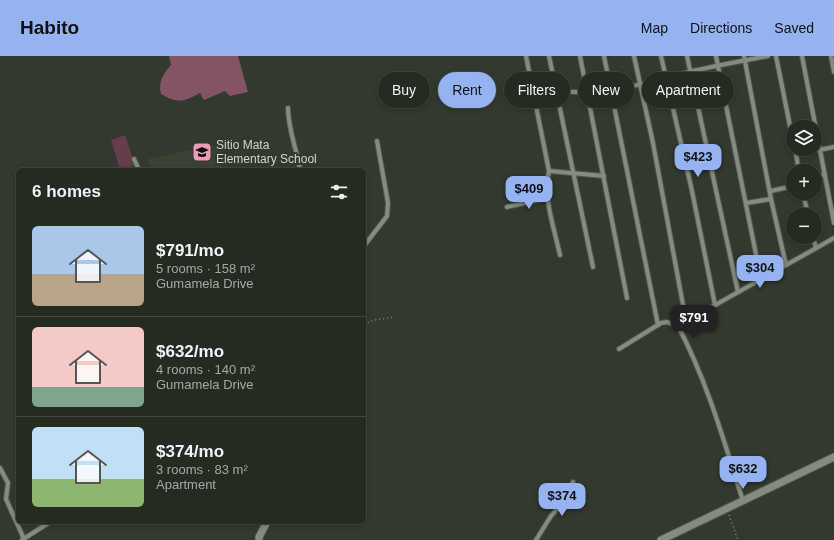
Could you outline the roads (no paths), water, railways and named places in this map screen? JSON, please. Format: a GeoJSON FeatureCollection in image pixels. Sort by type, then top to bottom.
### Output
{"type":"FeatureCollection","features":[{"type":"Feature","properties":{"kind":"street"},"geometry":{"type":"LineString","coordinates":[[526,56],[549,171],[546,183],[547,198],[560,254]]}},
{"type":"Feature","properties":{"kind":"street"},"geometry":{"type":"LineString","coordinates":[[549,56],[552,72]]}},
{"type":"Feature","properties":{"kind":"street"},"geometry":{"type":"LineString","coordinates":[[580,56],[583,72]]}},
{"type":"Feature","properties":{"kind":"street"},"geometry":{"type":"LineString","coordinates":[[604,56],[608,72]]}},
{"type":"Feature","properties":{"kind":"street"},"geometry":{"type":"LineString","coordinates":[[634,56],[686,321]]}},
{"type":"Feature","properties":{"kind":"street"},"geometry":{"type":"LineString","coordinates":[[661,56],[664,72]]}},
{"type":"Feature","properties":{"kind":"street"},"geometry":{"type":"LineString","coordinates":[[687,56],[690,72],[718,66],[744,58],[768,56]]}},
{"type":"Feature","properties":{"kind":"street"},"geometry":{"type":"LineString","coordinates":[[716,56],[761,279]]}},
{"type":"Feature","properties":{"kind":"street"},"geometry":{"type":"LineString","coordinates":[[776,56],[789,120]]}},
{"type":"Feature","properties":{"kind":"street"},"geometry":{"type":"LineString","coordinates":[[802,56],[814,120]]}},
{"type":"Feature","properties":{"kind":"street"},"geometry":{"type":"LineString","coordinates":[[831,56],[834,72]]}},
{"type":"Feature","properties":{"kind":"street"},"geometry":{"type":"LineString","coordinates":[[744,58],[771,191],[771,199],[786,265]]}},
{"type":"Feature","properties":{"kind":"street"},"geometry":{"type":"LineString","coordinates":[[634,86],[640,85]]}},
{"type":"Feature","properties":{"kind":"street"},"geometry":{"type":"LineString","coordinates":[[288,108],[288,126],[294,143],[300,168]]}},
{"type":"Feature","properties":{"kind":"street"},"geometry":{"type":"LineString","coordinates":[[560,108],[593,267]]}},
{"type":"Feature","properties":{"kind":"street"},"geometry":{"type":"LineString","coordinates":[[591,108],[627,298]]}},
{"type":"Feature","properties":{"kind":"street"},"geometry":{"type":"LineString","coordinates":[[615,108],[658,325]]}},
{"type":"Feature","properties":{"kind":"street"},"geometry":{"type":"LineString","coordinates":[[672,108],[692,191],[715,305]]}},
{"type":"Feature","properties":{"kind":"street"},"geometry":{"type":"LineString","coordinates":[[698,108],[738,292]]}},
{"type":"Feature","properties":{"kind":"street"},"geometry":{"type":"LineString","coordinates":[[366,243],[387,216],[388,203],[377,141]]}},
{"type":"Feature","properties":{"kind":"street"},"geometry":{"type":"LineString","coordinates":[[822,149],[834,147]]}},
{"type":"Feature","properties":{"kind":"street"},"geometry":{"type":"LineString","coordinates":[[820,156],[834,223]]}},
{"type":"Feature","properties":{"kind":"street"},"geometry":{"type":"LineString","coordinates":[[134,159],[138,168]]}},
{"type":"Feature","properties":{"kind":"street"},"geometry":{"type":"LineString","coordinates":[[549,171],[604,176]]}},
{"type":"Feature","properties":{"kind":"street"},"geometry":{"type":"LineString","coordinates":[[771,191],[786,188]]}},
{"type":"Feature","properties":{"kind":"street"},"geometry":{"type":"LineString","coordinates":[[507,207],[547,198]]}},
{"type":"Feature","properties":{"kind":"street"},"geometry":{"type":"LineString","coordinates":[[746,203],[771,199]]}},
{"type":"Feature","properties":{"kind":"street"},"geometry":{"type":"LineString","coordinates":[[678,326],[834,238]]}},
{"type":"Feature","properties":{"kind":"street"},"geometry":{"type":"LineString","coordinates":[[815,244],[816,248]]}},
{"type":"Feature","properties":{"kind":"street"},"geometry":{"type":"LineString","coordinates":[[619,350],[658,325],[667,322],[678,326],[695,359],[710,396],[743,501]]}},
{"type":"Feature","properties":{"kind":"street"},"geometry":{"type":"LineString","coordinates":[[661,540],[834,457]]}},
{"type":"Feature","properties":{"kind":"street"},"geometry":{"type":"LineString","coordinates":[[0,468],[8,483],[6,499],[16,523]]}},
{"type":"Feature","properties":{"kind":"street"},"geometry":{"type":"LineString","coordinates":[[536,540],[551,516],[559,507],[573,482]]}},
{"type":"Feature","properties":{"kind":"street"},"geometry":{"type":"LineString","coordinates":[[17,524],[23,539],[47,524]]}},
{"type":"Feature","properties":{"kind":"street"},"geometry":{"type":"LineString","coordinates":[[259,540],[266,524]]}},
{"type":"Feature","properties":{"kind":"place","name":"Sitio Mata Elementary School"},"geometry":{"type":"Point","coordinates":[202,152]}}]}
